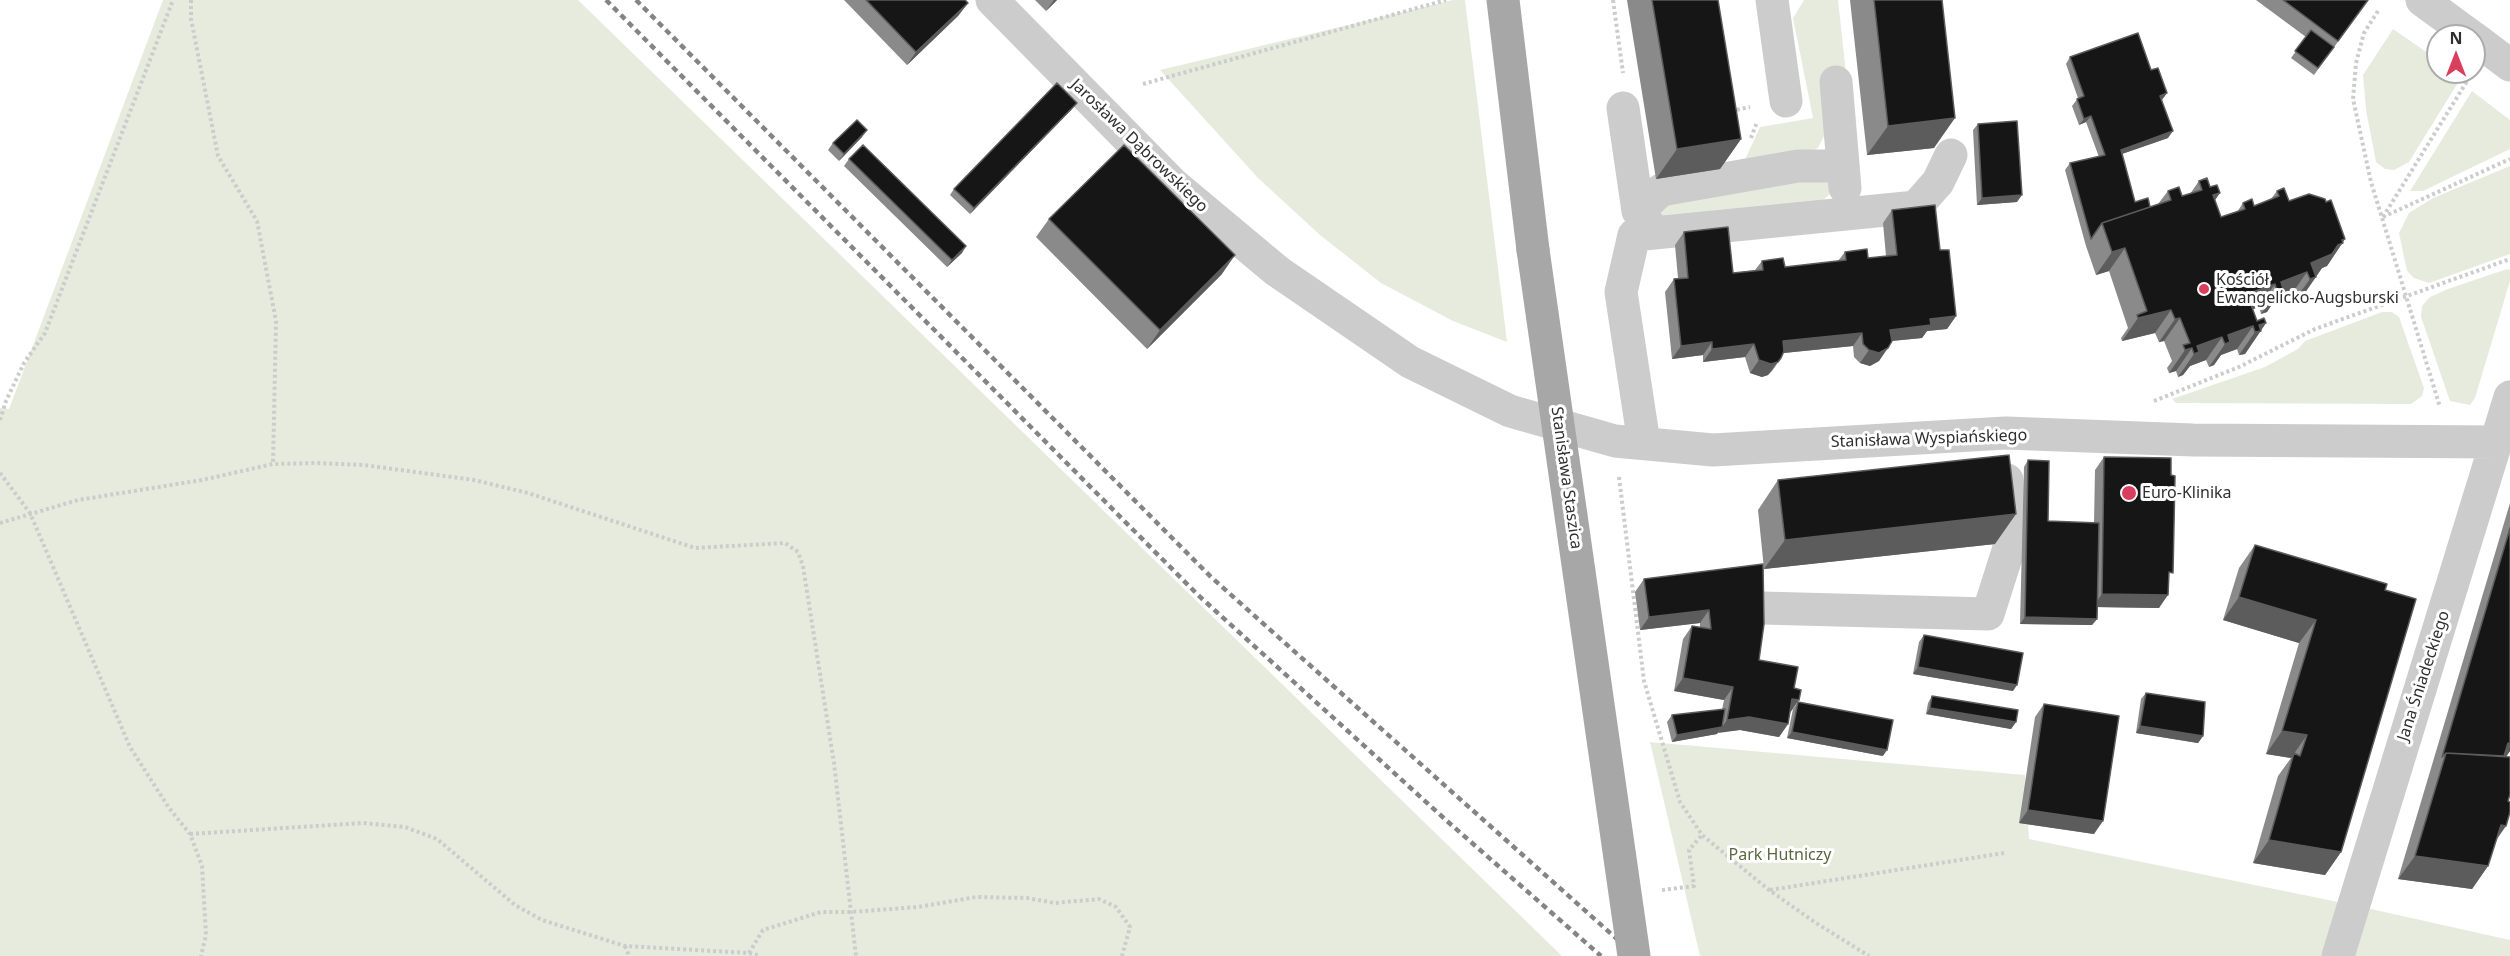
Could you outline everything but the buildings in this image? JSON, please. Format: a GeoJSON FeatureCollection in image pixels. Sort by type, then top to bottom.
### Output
{"type":"FeatureCollection","features":[{"type":"Feature","properties":{"kind":"main road","name":"Stanisława Staszica"},"geometry":{"type":"LineString","coordinates":[[1503,0],[1533,250],[1634,956]]}},
{"type":"Feature","properties":{"kind":"street","name":"Jarosława Dąbrowskiego"},"geometry":{"type":"LineString","coordinates":[[992,0],[1174,185],[1277,271],[1410,362],[1510,411]]}},
{"type":"Feature","properties":{"kind":"street"},"geometry":{"type":"LineString","coordinates":[[1772,0],[1773,107]]}},
{"type":"Feature","properties":{"kind":"street"},"geometry":{"type":"LineString","coordinates":[[2422,0],[2455,24]]}},
{"type":"Feature","properties":{"kind":"street"},"geometry":{"type":"LineString","coordinates":[[2486,47],[2510,65]]}},
{"type":"Feature","properties":{"kind":"street"},"geometry":{"type":"LineString","coordinates":[[1836,82],[1847,214]]}},
{"type":"Feature","properties":{"kind":"street"},"geometry":{"type":"LineString","coordinates":[[1623,108],[1647,222]]}},
{"type":"Feature","properties":{"kind":"street"},"geometry":{"type":"LineString","coordinates":[[1647,222],[1847,214],[1916,207],[1938,182],[1952,155]]}},
{"type":"Feature","properties":{"kind":"street"},"geometry":{"type":"LineString","coordinates":[[1630,442],[1621,292],[1634,236],[1647,222],[1661,190],[1798,166],[1830,166],[1843,170]]}},
{"type":"Feature","properties":{"kind":"street","name":"Jana Śniadeckiego"},"geometry":{"type":"LineString","coordinates":[[2338,956],[2510,397]]}},
{"type":"Feature","properties":{"kind":"street","name":"Stanisława Wyspiańskiego"},"geometry":{"type":"LineString","coordinates":[[1510,411],[1630,442],[1713,450],[2006,433],[2193,440],[2497,442]]}},
{"type":"Feature","properties":{"kind":"street"},"geometry":{"type":"LineString","coordinates":[[1762,608],[1988,614],[2009,548],[2006,433]]}},
{"type":"Feature","properties":{"kind":"path"},"geometry":{"type":"LineString","coordinates":[[0,420],[6,401],[24,363],[45,333],[173,0]]}},
{"type":"Feature","properties":{"kind":"path"},"geometry":{"type":"LineString","coordinates":[[191,0],[191,19],[218,156],[257,221],[276,321],[273,464]]}},
{"type":"Feature","properties":{"kind":"path"},"geometry":{"type":"LineString","coordinates":[[1143,84],[1446,0]]}},
{"type":"Feature","properties":{"kind":"path"},"geometry":{"type":"LineString","coordinates":[[1612,0],[1627,101],[1623,108]]}},
{"type":"Feature","properties":{"kind":"path"},"geometry":{"type":"LineString","coordinates":[[2378,11],[2364,33],[2356,63],[2353,99],[2371,182],[2443,416]]}},
{"type":"Feature","properties":{"kind":"path"},"geometry":{"type":"LineString","coordinates":[[2382,218],[2465,84]]}},
{"type":"Feature","properties":{"kind":"path"},"geometry":{"type":"LineString","coordinates":[[1728,100],[1732,122]]}},
{"type":"Feature","properties":{"kind":"path"},"geometry":{"type":"LineString","coordinates":[[1742,176],[1740,163],[1773,107]]}},
{"type":"Feature","properties":{"kind":"path"},"geometry":{"type":"LineString","coordinates":[[2382,218],[2510,159]]}},
{"type":"Feature","properties":{"kind":"path"},"geometry":{"type":"LineString","coordinates":[[2144,405],[2239,367],[2315,330],[2510,259]]}},
{"type":"Feature","properties":{"kind":"path"},"geometry":{"type":"LineString","coordinates":[[1630,442],[1644,681],[1680,802],[1702,835],[1769,890],[1869,956]]}},
{"type":"Feature","properties":{"kind":"path"},"geometry":{"type":"LineString","coordinates":[[0,523],[78,500],[158,489],[273,464],[364,465],[474,480],[528,494],[695,548],[785,543],[798,552],[803,566],[834,763],[856,956]]}},
{"type":"Feature","properties":{"kind":"path"},"geometry":{"type":"LineString","coordinates":[[0,473],[30,513],[129,747],[169,808],[190,834],[202,866],[206,934],[201,956]]}},
{"type":"Feature","properties":{"kind":"path"},"geometry":{"type":"LineString","coordinates":[[190,834],[363,823],[405,827],[437,839],[515,905],[542,920],[625,946],[749,952],[761,956]]}},
{"type":"Feature","properties":{"kind":"path"},"geometry":{"type":"LineString","coordinates":[[1662,890],[1694,886],[1689,850],[1702,835]]}},
{"type":"Feature","properties":{"kind":"path"},"geometry":{"type":"LineString","coordinates":[[1769,890],[2004,853]]}},
{"type":"Feature","properties":{"kind":"path"},"geometry":{"type":"LineString","coordinates":[[749,952],[763,930],[821,912],[918,907],[976,897],[1028,898],[1055,903],[1099,899],[1116,907],[1130,927],[1122,956]]}},
{"type":"Feature","properties":{"kind":"path"},"geometry":{"type":"LineString","coordinates":[[625,946],[628,956]]}},
{"type":"Feature","properties":{"kind":"green space"},"geometry":{"type":"Polygon","coordinates":[[[163,0],[578,0],[1562,956],[0,956],[0,408],[9,409],[163,0]]]}},
{"type":"Feature","properties":{"kind":"green space"},"geometry":{"type":"Polygon","coordinates":[[[1453,0],[1465,0],[1507,342],[1453,321],[1381,283],[1320,235],[1258,178],[1160,70],[1453,0]]]}},
{"type":"Feature","properties":{"kind":"green space"},"geometry":{"type":"Polygon","coordinates":[[[1804,0],[1838,0],[1846,73],[1824,136],[1818,148],[1811,151],[1743,164],[1760,127],[1813,118],[1793,18],[1804,0]]]}},
{"type":"Feature","properties":{"kind":"green space"},"geometry":{"type":"Polygon","coordinates":[[[2393,29],[2426,52],[2426,84],[2457,84],[2409,162],[2394,170],[2385,169],[2376,162],[2366,110],[2363,75],[2393,29]]]}},
{"type":"Feature","properties":{"kind":"green space"},"geometry":{"type":"Polygon","coordinates":[[[2472,91],[2510,120],[2510,149],[2423,191],[2410,191],[2472,91]]]}},
{"type":"Feature","properties":{"kind":"green space"},"geometry":{"type":"Polygon","coordinates":[[[2510,166],[2510,254],[2429,283],[2414,278],[2407,271],[2399,233],[2409,213],[2433,198],[2510,166]]]}},
{"type":"Feature","properties":{"kind":"green space"},"geometry":{"type":"Polygon","coordinates":[[[1810,169],[1832,185],[1829,195],[1820,203],[1652,218],[1661,203],[1810,169]]]}},
{"type":"Feature","properties":{"kind":"green space"},"geometry":{"type":"Polygon","coordinates":[[[2507,269],[2510,270],[2510,281],[2475,398],[2470,405],[2450,401],[2421,317],[2422,306],[2430,297],[2448,289],[2507,269]]]}},
{"type":"Feature","properties":{"kind":"green space"},"geometry":{"type":"Polygon","coordinates":[[[2382,312],[2392,312],[2399,317],[2424,388],[2422,396],[2411,404],[2176,403],[2172,399],[2265,367],[2298,349],[2305,341],[2382,312]]]}},
{"type":"Feature","properties":{"kind":"green space","name":"Park Hutniczy"},"geometry":{"type":"Polygon","coordinates":[[[1650,742],[2025,775],[2029,839],[2353,905],[2510,940],[2510,956],[1700,956],[1650,742]]]}},
{"type":"Feature","properties":{"kind":"railway"},"geometry":{"type":"LineString","coordinates":[[606,0],[1198,595],[1447,821],[1601,956]]}},
{"type":"Feature","properties":{"kind":"railway"},"geometry":{"type":"LineString","coordinates":[[636,0],[1211,577],[1636,956]]}},
{"type":"Feature","properties":{"kind":"place","name":"Kościół Ewangelicko-Augsburski"},"geometry":{"type":"Point","coordinates":[2204,289]}},
{"type":"Feature","properties":{"kind":"place","name":"Euro-Klinika"},"geometry":{"type":"Point","coordinates":[2129,493]}}]}
